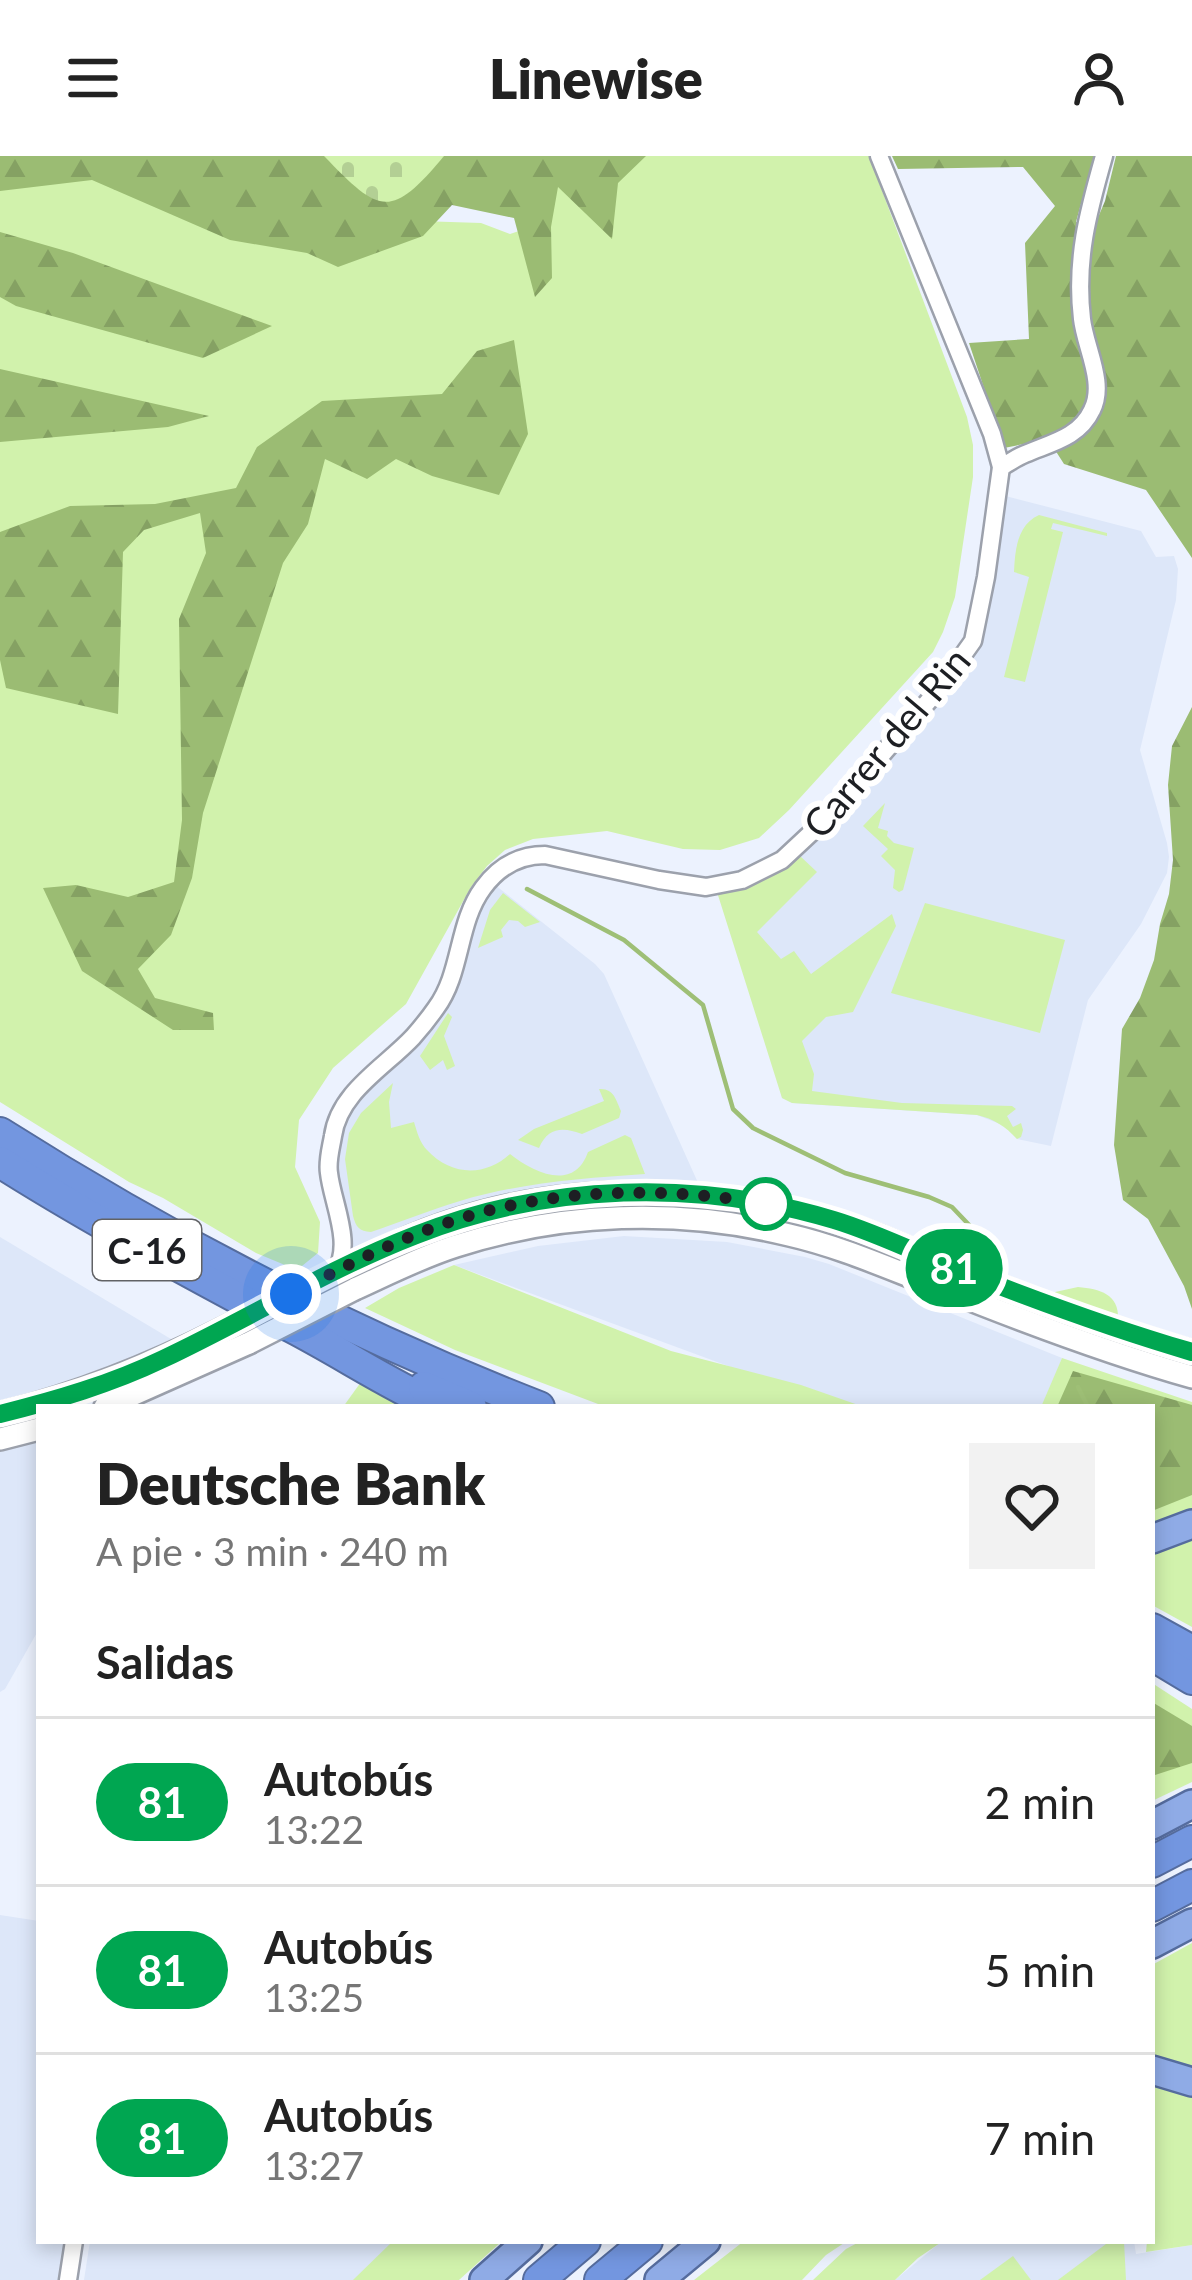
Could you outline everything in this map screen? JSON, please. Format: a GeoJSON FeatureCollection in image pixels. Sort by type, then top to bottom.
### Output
{"type":"FeatureCollection","features":[{"type":"Feature","properties":{"kind":"highway","name":"C-16"},"geometry":{"type":"LineString","coordinates":[[0,1133],[119,1205],[265,1284],[532,1404]]}},
{"type":"Feature","properties":{"kind":"highway","name":"C-16"},"geometry":{"type":"LineString","coordinates":[[0,1162],[137,1245],[298,1330],[465,1404]]}},
{"type":"Feature","properties":{"kind":"highway"},"geometry":{"type":"LineString","coordinates":[[298,1330],[433,1404]]}},
{"type":"Feature","properties":{"kind":"highway"},"geometry":{"type":"LineString","coordinates":[[1155,1538],[1192,1524]]}},
{"type":"Feature","properties":{"kind":"highway"},"geometry":{"type":"LineString","coordinates":[[1155,1631],[1192,1651]]}},
{"type":"Feature","properties":{"kind":"highway"},"geometry":{"type":"LineString","coordinates":[[1155,1657],[1192,1679]]}},
{"type":"Feature","properties":{"kind":"highway"},"geometry":{"type":"LineString","coordinates":[[1155,1671],[1192,1690]]}},
{"type":"Feature","properties":{"kind":"highway"},"geometry":{"type":"LineString","coordinates":[[1155,1820],[1187,1806]]}},
{"type":"Feature","properties":{"kind":"highway"},"geometry":{"type":"LineString","coordinates":[[1155,1860],[1192,1840]]}},
{"type":"Feature","properties":{"kind":"highway"},"geometry":{"type":"LineString","coordinates":[[1155,1904],[1192,1885]]}},
{"type":"Feature","properties":{"kind":"highway"},"geometry":{"type":"LineString","coordinates":[[1155,1942],[1192,1923]]}},
{"type":"Feature","properties":{"kind":"highway"},"geometry":{"type":"LineString","coordinates":[[1155,2071],[1192,2082]]}},
{"type":"Feature","properties":{"kind":"highway"},"geometry":{"type":"LineString","coordinates":[[484,2280],[525,2244]]}},
{"type":"Feature","properties":{"kind":"highway"},"geometry":{"type":"LineString","coordinates":[[539,2280],[581,2244]]}},
{"type":"Feature","properties":{"kind":"highway"},"geometry":{"type":"LineString","coordinates":[[600,2280],[643,2244]]}},
{"type":"Feature","properties":{"kind":"highway"},"geometry":{"type":"LineString","coordinates":[[658,2280],[702,2244]]}},
{"type":"Feature","properties":{"kind":"street"},"geometry":{"type":"LineString","coordinates":[[879,156],[992,434],[1001,467],[1073,433],[1093,410],[1096,389],[1082,320],[1081,268],[1085,221],[1104,156]]}},
{"type":"Feature","properties":{"kind":"street","name":"Carrer del Rin"},"geometry":{"type":"LineString","coordinates":[[331,1274],[340,1264],[343,1246],[328,1168],[334,1125],[351,1096],[413,1037],[446,994],[470,912],[482,888],[502,868],[529,855],[706,887],[742,880],[782,860],[827,818],[938,690],[973,641],[1001,467]]}},
{"type":"Feature","properties":{"kind":"street"},"geometry":{"type":"LineString","coordinates":[[38,1404],[114,1380],[375,1253],[452,1221],[539,1201],[637,1192],[721,1196],[836,1221],[1123,1332],[1192,1352]]}},
{"type":"Feature","properties":{"kind":"street"},"geometry":{"type":"LineString","coordinates":[[112,1404],[456,1246],[542,1226],[670,1217],[742,1225],[848,1252],[1079,1342],[1192,1376]]}},
{"type":"Feature","properties":{"kind":"street"},"geometry":{"type":"LineString","coordinates":[[343,1246],[349,1251],[375,1253]]}},
{"type":"Feature","properties":{"kind":"street"},"geometry":{"type":"LineString","coordinates":[[75,1404],[158,1371],[182,1349]]}},
{"type":"Feature","properties":{"kind":"street"},"geometry":{"type":"LineString","coordinates":[[144,1404],[155,1392],[218,1358]]}},
{"type":"Feature","properties":{"kind":"street"},"geometry":{"type":"LineString","coordinates":[[0,1414],[36,1405]]}},
{"type":"Feature","properties":{"kind":"street"},"geometry":{"type":"LineString","coordinates":[[68,2280],[74,2244]]}},
{"type":"Feature","properties":{"kind":"shaded area"},"geometry":{"type":"Polygon","coordinates":[[[998,494],[1141,531],[1156,557],[1174,556],[1178,569],[1176,600],[1140,750],[1167,843],[1167,873],[1141,924],[1088,1000],[1051,1146],[1017,1139],[1005,1126],[977,1115],[792,1103],[782,1098],[742,880],[782,860],[973,641],[998,494]]]}},
{"type":"Feature","properties":{"kind":"shaded area"},"geometry":{"type":"Polygon","coordinates":[[[490,881],[604,974],[704,1196],[539,1201],[362,1254],[349,1251],[328,1168],[334,1125],[433,1012],[490,881]]]}},
{"type":"Feature","properties":{"kind":"shaded area"},"geometry":{"type":"Polygon","coordinates":[[[624,1236],[727,1242],[805,1257],[1062,1358],[1044,1404],[831,1404],[454,1265],[538,1246],[624,1236]]]}},
{"type":"Feature","properties":{"kind":"shaded area"},"geometry":{"type":"Polygon","coordinates":[[[0,1237],[176,1342],[38,1391],[36,1634],[0,1692],[0,1237]]]}},
{"type":"Feature","properties":{"kind":"shaded area"},"geometry":{"type":"Polygon","coordinates":[[[0,1915],[36,1921],[36,2244],[74,2244],[68,2280],[0,2280],[0,1915]]]}},
{"type":"Feature","properties":{"kind":"shaded area"},"geometry":{"type":"Polygon","coordinates":[[[90,2244],[417,2244],[371,2280],[84,2280],[90,2244]]]}},
{"type":"Feature","properties":{"kind":"shaded area"},"geometry":{"type":"Polygon","coordinates":[[[938,2244],[1134,2244],[1136,2254],[1192,2245],[1192,2280],[895,2280],[938,2244]]]}},
{"type":"Feature","properties":{"kind":"green space"},"geometry":{"type":"Polygon","coordinates":[[[0,156],[420,221],[481,223],[510,234],[537,225],[548,156],[869,156],[967,417],[973,477],[955,597],[933,652],[759,838],[720,850],[683,849],[607,831],[533,839],[505,850],[487,866],[406,1004],[333,1068],[299,1120],[295,1167],[320,1222],[318,1253],[297,1270],[256,1253],[129,1182],[0,1102],[0,156]]]}},
{"type":"Feature","properties":{"kind":"green space"},"geometry":{"type":"Polygon","coordinates":[[[0,156],[646,156],[618,183],[612,239],[558,187],[551,227],[552,278],[535,297],[514,218],[452,205],[423,236],[338,267],[307,253],[230,240],[92,180],[0,191],[0,156]]]}},
{"type":"Feature","properties":{"kind":"green space"},"geometry":{"type":"Polygon","coordinates":[[[324,156],[444,156],[410,191],[384,202],[358,189],[324,156]]]}},
{"type":"Feature","properties":{"kind":"green space"},"geometry":{"type":"Polygon","coordinates":[[[892,156],[1094,156],[1076,222],[1094,227],[1116,156],[1192,156],[1192,558],[1146,490],[1064,464],[1048,439],[1004,448],[969,343],[1029,339],[1025,243],[1055,206],[1023,167],[898,169],[892,156]]]}},
{"type":"Feature","properties":{"kind":"green space"},"geometry":{"type":"Polygon","coordinates":[[[0,232],[73,253],[272,326],[203,358],[16,306],[0,297],[0,232]]]}},
{"type":"Feature","properties":{"kind":"green space"},"geometry":{"type":"Polygon","coordinates":[[[514,340],[528,434],[499,495],[432,476],[396,459],[367,479],[325,459],[308,524],[283,563],[203,813],[192,878],[171,935],[138,969],[155,998],[213,1013],[214,1030],[173,1030],[82,971],[43,888],[76,885],[128,897],[174,882],[182,820],[179,619],[206,553],[200,513],[144,530],[123,552],[118,714],[6,688],[0,660],[0,532],[70,506],[155,504],[236,488],[257,447],[322,401],[442,394],[477,351],[514,340]]]}},
{"type":"Feature","properties":{"kind":"green space"},"geometry":{"type":"Polygon","coordinates":[[[0,369],[209,416],[168,427],[0,442],[0,369]]]}},
{"type":"Feature","properties":{"kind":"green space"},"geometry":{"type":"Polygon","coordinates":[[[1039,515],[1107,536],[1053,523],[1051,529],[1063,532],[1025,682],[1004,677],[1029,577],[1014,572],[1017,547],[1026,525],[1039,515]]]}},
{"type":"Feature","properties":{"kind":"green space"},"geometry":{"type":"Polygon","coordinates":[[[1192,707],[1192,1309],[1148,1219],[1123,1200],[1114,1145],[1122,1029],[1154,960],[1169,894],[1172,746],[1192,707]]]}},
{"type":"Feature","properties":{"kind":"green space"},"geometry":{"type":"Polygon","coordinates":[[[885,803],[878,828],[888,831],[894,843],[914,848],[899,892],[893,888],[895,870],[881,856],[888,849],[863,826],[885,803]]]}},
{"type":"Feature","properties":{"kind":"green space"},"geometry":{"type":"Polygon","coordinates":[[[799,855],[817,872],[757,932],[781,959],[794,951],[811,974],[892,914],[896,926],[853,1012],[826,1017],[802,1041],[814,1074],[812,1091],[902,1103],[1012,1106],[1016,1109],[1007,1116],[1013,1127],[1021,1123],[1021,1137],[977,1115],[792,1103],[782,1098],[717,892],[761,880],[799,855]]]}},
{"type":"Feature","properties":{"kind":"green space"},"geometry":{"type":"Polygon","coordinates":[[[503,893],[540,922],[525,927],[509,920],[501,930],[503,937],[478,948],[490,910],[503,893]]]}},
{"type":"Feature","properties":{"kind":"green space"},"geometry":{"type":"Polygon","coordinates":[[[925,903],[1065,940],[1040,1033],[891,993],[925,903]]]}},
{"type":"Feature","properties":{"kind":"green space"},"geometry":{"type":"Polygon","coordinates":[[[448,1013],[452,1017],[444,1036],[455,1066],[447,1070],[443,1060],[430,1070],[420,1056],[448,1013]]]}},
{"type":"Feature","properties":{"kind":"green space"},"geometry":{"type":"Polygon","coordinates":[[[393,1083],[391,1128],[414,1122],[427,1150],[457,1169],[490,1167],[510,1154],[542,1172],[563,1175],[582,1164],[588,1152],[625,1135],[631,1138],[645,1174],[506,1190],[364,1231],[353,1216],[345,1159],[349,1133],[361,1113],[393,1083]]]}},
{"type":"Feature","properties":{"kind":"green space"},"geometry":{"type":"Polygon","coordinates":[[[599,1089],[614,1096],[619,1118],[582,1134],[557,1130],[539,1148],[518,1140],[604,1101],[599,1089]]]}},
{"type":"Feature","properties":{"kind":"green space"},"geometry":{"type":"Polygon","coordinates":[[[454,1265],[671,1351],[855,1404],[598,1404],[455,1350],[365,1308],[454,1265]]]}},
{"type":"Feature","properties":{"kind":"green space"},"geometry":{"type":"Polygon","coordinates":[[[1078,1287],[1112,1298],[1118,1319],[1053,1297],[1055,1292],[1078,1287]]]}},
{"type":"Feature","properties":{"kind":"green space"},"geometry":{"type":"Polygon","coordinates":[[[1062,1358],[1192,1402],[1192,1516],[1155,1531],[1155,1404],[1042,1404],[1062,1358]]]}},
{"type":"Feature","properties":{"kind":"green space"},"geometry":{"type":"Polygon","coordinates":[[[1073,1371],[1192,1405],[1192,1495],[1155,1510],[1155,1404],[1058,1404],[1073,1371]]]}},
{"type":"Feature","properties":{"kind":"green space"},"geometry":{"type":"Polygon","coordinates":[[[361,1382],[410,1404],[345,1404],[361,1382]]]}},
{"type":"Feature","properties":{"kind":"green space"},"geometry":{"type":"Polygon","coordinates":[[[1192,1533],[1192,1627],[1155,1607],[1155,1544],[1192,1533]]]}},
{"type":"Feature","properties":{"kind":"green space"},"geometry":{"type":"Polygon","coordinates":[[[1155,1685],[1192,1709],[1192,1782],[1155,1800],[1155,1685]]]}},
{"type":"Feature","properties":{"kind":"green space"},"geometry":{"type":"Polygon","coordinates":[[[1155,1704],[1192,1726],[1192,1763],[1155,1775],[1155,1704]]]}},
{"type":"Feature","properties":{"kind":"green space"},"geometry":{"type":"Polygon","coordinates":[[[1192,1943],[1192,2071],[1155,2061],[1155,1963],[1192,1943]]]}},
{"type":"Feature","properties":{"kind":"green space"},"geometry":{"type":"Polygon","coordinates":[[[1155,2084],[1192,2094],[1192,2245],[1146,2252],[1147,2244],[1155,2244],[1155,2084]]]}},
{"type":"Feature","properties":{"kind":"green space"},"geometry":{"type":"Polygon","coordinates":[[[390,2244],[499,2244],[459,2280],[353,2280],[390,2244]]]}},
{"type":"Feature","properties":{"kind":"green space"},"geometry":{"type":"Polygon","coordinates":[[[740,2244],[842,2244],[802,2280],[694,2280],[740,2244]]]}},
{"type":"Feature","properties":{"kind":"green space"},"geometry":{"type":"Polygon","coordinates":[[[855,2244],[939,2244],[895,2280],[813,2280],[855,2244]]]}},
{"type":"Feature","properties":{"kind":"green space"},"geometry":{"type":"Polygon","coordinates":[[[1106,2244],[1124,2244],[1126,2280],[1058,2280],[1106,2244]]]}},
{"type":"Feature","properties":{"kind":"green space"},"geometry":{"type":"Polygon","coordinates":[[[1013,2256],[1031,2280],[980,2280],[1013,2256]]]}},
{"type":"Feature","properties":{"kind":"waterway"},"geometry":{"type":"LineString","coordinates":[[527,889],[624,940],[703,1005],[733,1109],[753,1128],[845,1173],[952,1207],[972,1228]]}},
{"type":"Feature","properties":{"kind":"waterway"},"geometry":{"type":"LineString","coordinates":[[1078,1387],[1086,1404]]}},
{"type":"Feature","properties":{"kind":"bus line","name":"81"},"geometry":{"type":"LineString","coordinates":[[38,1404],[163,1359],[335,1271],[452,1221],[539,1201],[637,1192],[721,1196],[836,1221],[1018,1294],[1192,1352]]}},
{"type":"Feature","properties":{"kind":"bus line","name":"81"},"geometry":{"type":"LineString","coordinates":[[0,1414],[36,1405]]}},
{"type":"Feature","properties":{"kind":"route"},"geometry":{"type":"LineString","coordinates":[[291,1294],[410,1237],[489,1210],[637,1192],[721,1196],[766,1204]]}}]}
